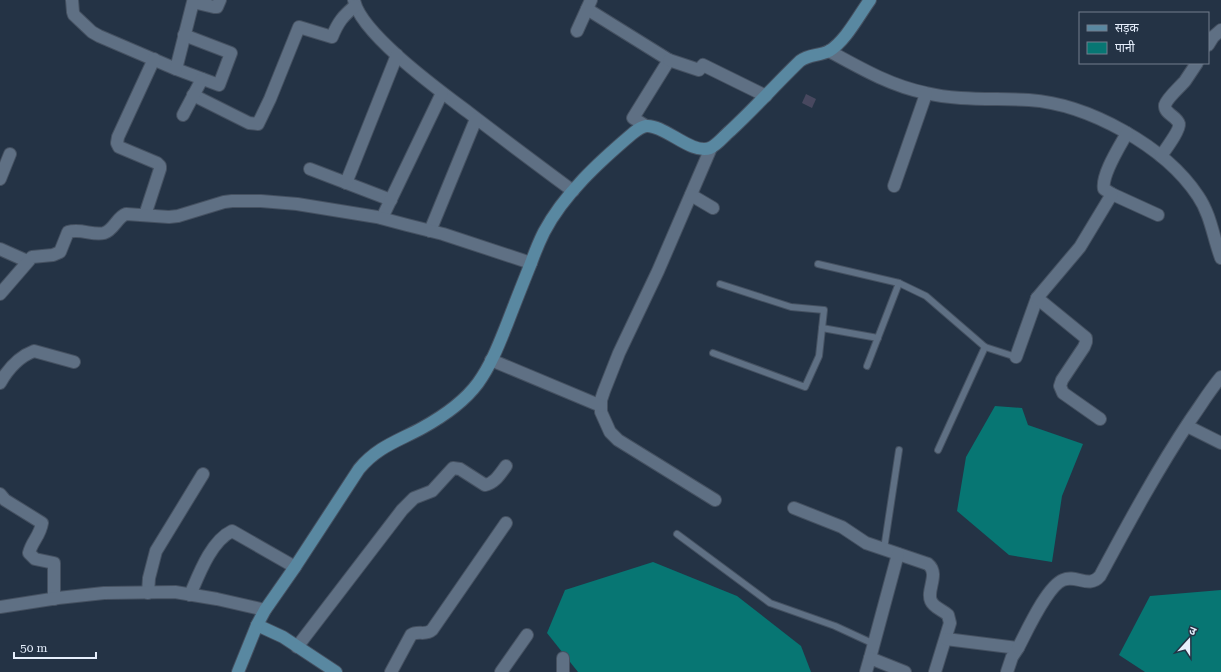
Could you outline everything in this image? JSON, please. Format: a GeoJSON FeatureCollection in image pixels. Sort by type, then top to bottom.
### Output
{"type":"FeatureCollection","features":[{"type":"Feature","properties":{"kind":"street"},"geometry":{"type":"LineString","coordinates":[[72,0],[74,14],[92,32],[154,60],[219,85],[231,53],[184,35]]}},
{"type":"Feature","properties":{"kind":"street"},"geometry":{"type":"LineString","coordinates":[[176,69],[193,2],[217,7],[220,0]]}},
{"type":"Feature","properties":{"kind":"street"},"geometry":{"type":"LineString","coordinates":[[716,500],[618,440],[610,432],[601,412],[604,391],[619,353],[658,271],[711,148],[735,127],[800,61],[805,57],[829,51],[843,38],[870,0]]}},
{"type":"Feature","properties":{"kind":"street"},"geometry":{"type":"LineString","coordinates":[[193,95],[249,123],[258,124],[270,99],[299,27],[332,37],[344,15],[355,3],[366,23],[412,69],[573,191]]}},
{"type":"Feature","properties":{"kind":"street"},"geometry":{"type":"LineString","coordinates":[[577,31],[589,4],[669,60],[699,70],[703,65],[766,96]]}},
{"type":"Feature","properties":{"kind":"street"},"geometry":{"type":"LineString","coordinates":[[1209,43],[1213,37],[1221,30]]}},
{"type":"Feature","properties":{"kind":"street"},"geometry":{"type":"LineString","coordinates":[[829,51],[883,79],[926,94],[1042,102],[1081,112],[1102,120],[1127,133],[1161,156],[1184,178],[1198,196],[1208,212],[1221,258]]}},
{"type":"Feature","properties":{"kind":"street"},"geometry":{"type":"LineString","coordinates":[[346,182],[397,55]]}},
{"type":"Feature","properties":{"kind":"street"},"geometry":{"type":"LineString","coordinates":[[145,215],[160,166],[157,163],[119,147],[117,143],[118,137],[154,60]]}},
{"type":"Feature","properties":{"kind":"street"},"geometry":{"type":"LineString","coordinates":[[669,60],[632,118],[646,126],[656,128],[698,148],[711,148]]}},
{"type":"Feature","properties":{"kind":"street"},"geometry":{"type":"LineString","coordinates":[[1161,156],[1178,129],[1179,124],[1167,112],[1165,107],[1166,102],[1185,81],[1196,64]]}},
{"type":"Feature","properties":{"kind":"street"},"geometry":{"type":"LineString","coordinates":[[183,115],[202,79]]}},
{"type":"Feature","properties":{"kind":"street"},"geometry":{"type":"LineString","coordinates":[[382,218],[442,93]]}},
{"type":"Feature","properties":{"kind":"street"},"geometry":{"type":"LineString","coordinates":[[894,186],[926,94]]}},
{"type":"Feature","properties":{"kind":"street"},"geometry":{"type":"LineString","coordinates":[[430,231],[476,119]]}},
{"type":"Feature","properties":{"kind":"street"},"geometry":{"type":"LineString","coordinates":[[238,672],[257,625],[265,610],[367,458],[442,416],[464,398],[476,384],[492,360],[543,233],[556,211],[595,168],[639,128],[646,126]]}},
{"type":"Feature","properties":{"kind":"street"},"geometry":{"type":"LineString","coordinates":[[1127,133],[1110,166],[1104,181],[1104,189],[1158,215]]}},
{"type":"Feature","properties":{"kind":"street"},"geometry":{"type":"LineString","coordinates":[[0,179],[10,154]]}},
{"type":"Feature","properties":{"kind":"street"},"geometry":{"type":"LineString","coordinates":[[310,169],[391,200]]}},
{"type":"Feature","properties":{"kind":"street"},"geometry":{"type":"LineString","coordinates":[[1016,357],[1037,298],[1080,247],[1112,194]]}},
{"type":"Feature","properties":{"kind":"street"},"geometry":{"type":"LineString","coordinates":[[690,195],[713,208]]}},
{"type":"Feature","properties":{"kind":"street"},"geometry":{"type":"LineString","coordinates":[[0,294],[27,261],[35,256],[53,255],[60,252],[68,232],[75,230],[103,233],[108,231],[122,215],[178,216],[224,202],[261,201],[297,204],[382,218],[430,231],[531,263]]}},
{"type":"Feature","properties":{"kind":"street"},"geometry":{"type":"LineString","coordinates":[[0,249],[27,261]]}},
{"type":"Feature","properties":{"kind":"street"},"geometry":{"type":"LineString","coordinates":[[1037,298],[1086,338],[1084,347],[1062,380],[1060,386],[1063,393],[1100,419]]}},
{"type":"Feature","properties":{"kind":"street"},"geometry":{"type":"LineString","coordinates":[[0,383],[5,366],[34,351],[74,362]]}},
{"type":"Feature","properties":{"kind":"street"},"geometry":{"type":"LineString","coordinates":[[492,360],[601,406]]}},
{"type":"Feature","properties":{"kind":"street"},"geometry":{"type":"LineString","coordinates":[[1007,672],[1012,657],[1032,621],[1046,597],[1058,582],[1064,579],[1072,579],[1091,582],[1096,581],[1100,576],[1138,504],[1187,426],[1221,377]]}},
{"type":"Feature","properties":{"kind":"street"},"geometry":{"type":"LineString","coordinates":[[1187,426],[1221,443]]}},
{"type":"Feature","properties":{"kind":"street"},"geometry":{"type":"LineString","coordinates":[[297,647],[394,519],[414,498],[432,491],[453,468],[460,469],[485,485],[496,480],[506,466]]}},
{"type":"Feature","properties":{"kind":"street"},"geometry":{"type":"LineString","coordinates":[[148,593],[149,578],[156,551],[203,474]]}},
{"type":"Feature","properties":{"kind":"street"},"geometry":{"type":"LineString","coordinates":[[0,494],[5,500],[42,523],[41,532],[30,547],[29,553],[35,559],[54,563],[54,599]]}},
{"type":"Feature","properties":{"kind":"street"},"geometry":{"type":"LineString","coordinates":[[794,508],[832,523],[866,543],[928,564],[931,567],[933,575],[930,594],[931,602],[934,606],[945,612],[950,619],[950,628],[935,672]]}},
{"type":"Feature","properties":{"kind":"street"},"geometry":{"type":"LineString","coordinates":[[391,672],[411,635],[418,632],[425,634],[432,630],[506,523]]}},
{"type":"Feature","properties":{"kind":"street"},"geometry":{"type":"LineString","coordinates":[[190,595],[212,550],[221,538],[232,531],[295,567]]}},
{"type":"Feature","properties":{"kind":"street"},"geometry":{"type":"LineString","coordinates":[[866,672],[898,554]]}},
{"type":"Feature","properties":{"kind":"street"},"geometry":{"type":"LineString","coordinates":[[0,607],[104,593],[175,592],[217,599],[265,610]]}},
{"type":"Feature","properties":{"kind":"street"},"geometry":{"type":"LineString","coordinates":[[257,625],[283,637],[336,672]]}},
{"type":"Feature","properties":{"kind":"street"},"geometry":{"type":"LineString","coordinates":[[500,672],[527,635]]}},
{"type":"Feature","properties":{"kind":"street"},"geometry":{"type":"LineString","coordinates":[[946,639],[1018,648]]}},
{"type":"Feature","properties":{"kind":"street"},"geometry":{"type":"LineString","coordinates":[[563,658],[563,672]]}},
{"type":"Feature","properties":{"kind":"street"},"geometry":{"type":"LineString","coordinates":[[870,658],[905,672]]}},
{"type":"Feature","properties":{"kind":"lane"},"geometry":{"type":"LineString","coordinates":[[818,264],[899,283],[926,296],[985,347],[1016,357]]}},
{"type":"Feature","properties":{"kind":"lane"},"geometry":{"type":"LineString","coordinates":[[867,366],[899,283]]}},
{"type":"Feature","properties":{"kind":"lane"},"geometry":{"type":"LineString","coordinates":[[713,353],[805,387],[819,356],[824,310],[791,307],[720,284]]}},
{"type":"Feature","properties":{"kind":"lane"},"geometry":{"type":"LineString","coordinates":[[822,328],[878,338]]}},
{"type":"Feature","properties":{"kind":"lane"},"geometry":{"type":"LineString","coordinates":[[938,450],[985,347]]}},
{"type":"Feature","properties":{"kind":"lane"},"geometry":{"type":"LineString","coordinates":[[884,549],[899,450]]}},
{"type":"Feature","properties":{"kind":"lane"},"geometry":{"type":"LineString","coordinates":[[678,534],[770,603],[835,626],[874,644]]}},
{"type":"Feature","properties":{"kind":"water"},"geometry":{"type":"Polygon","coordinates":[[[995,406],[1022,408],[1028,425],[1083,444],[1062,496],[1052,562],[1009,555],[957,511],[966,457],[995,406]]]}},
{"type":"Feature","properties":{"kind":"water"},"geometry":{"type":"Polygon","coordinates":[[[653,562],[737,596],[801,646],[811,672],[578,672],[547,633],[565,590],[653,562]]]}},
{"type":"Feature","properties":{"kind":"water"},"geometry":{"type":"Polygon","coordinates":[[[1221,590],[1221,672],[1145,672],[1119,655],[1150,596],[1221,590]]]}},
{"type":"Feature","properties":{"kind":"building"},"geometry":{"type":"Polygon","coordinates":[[[806,94],[816,99],[812,108],[802,103],[806,94]]]}}]}
